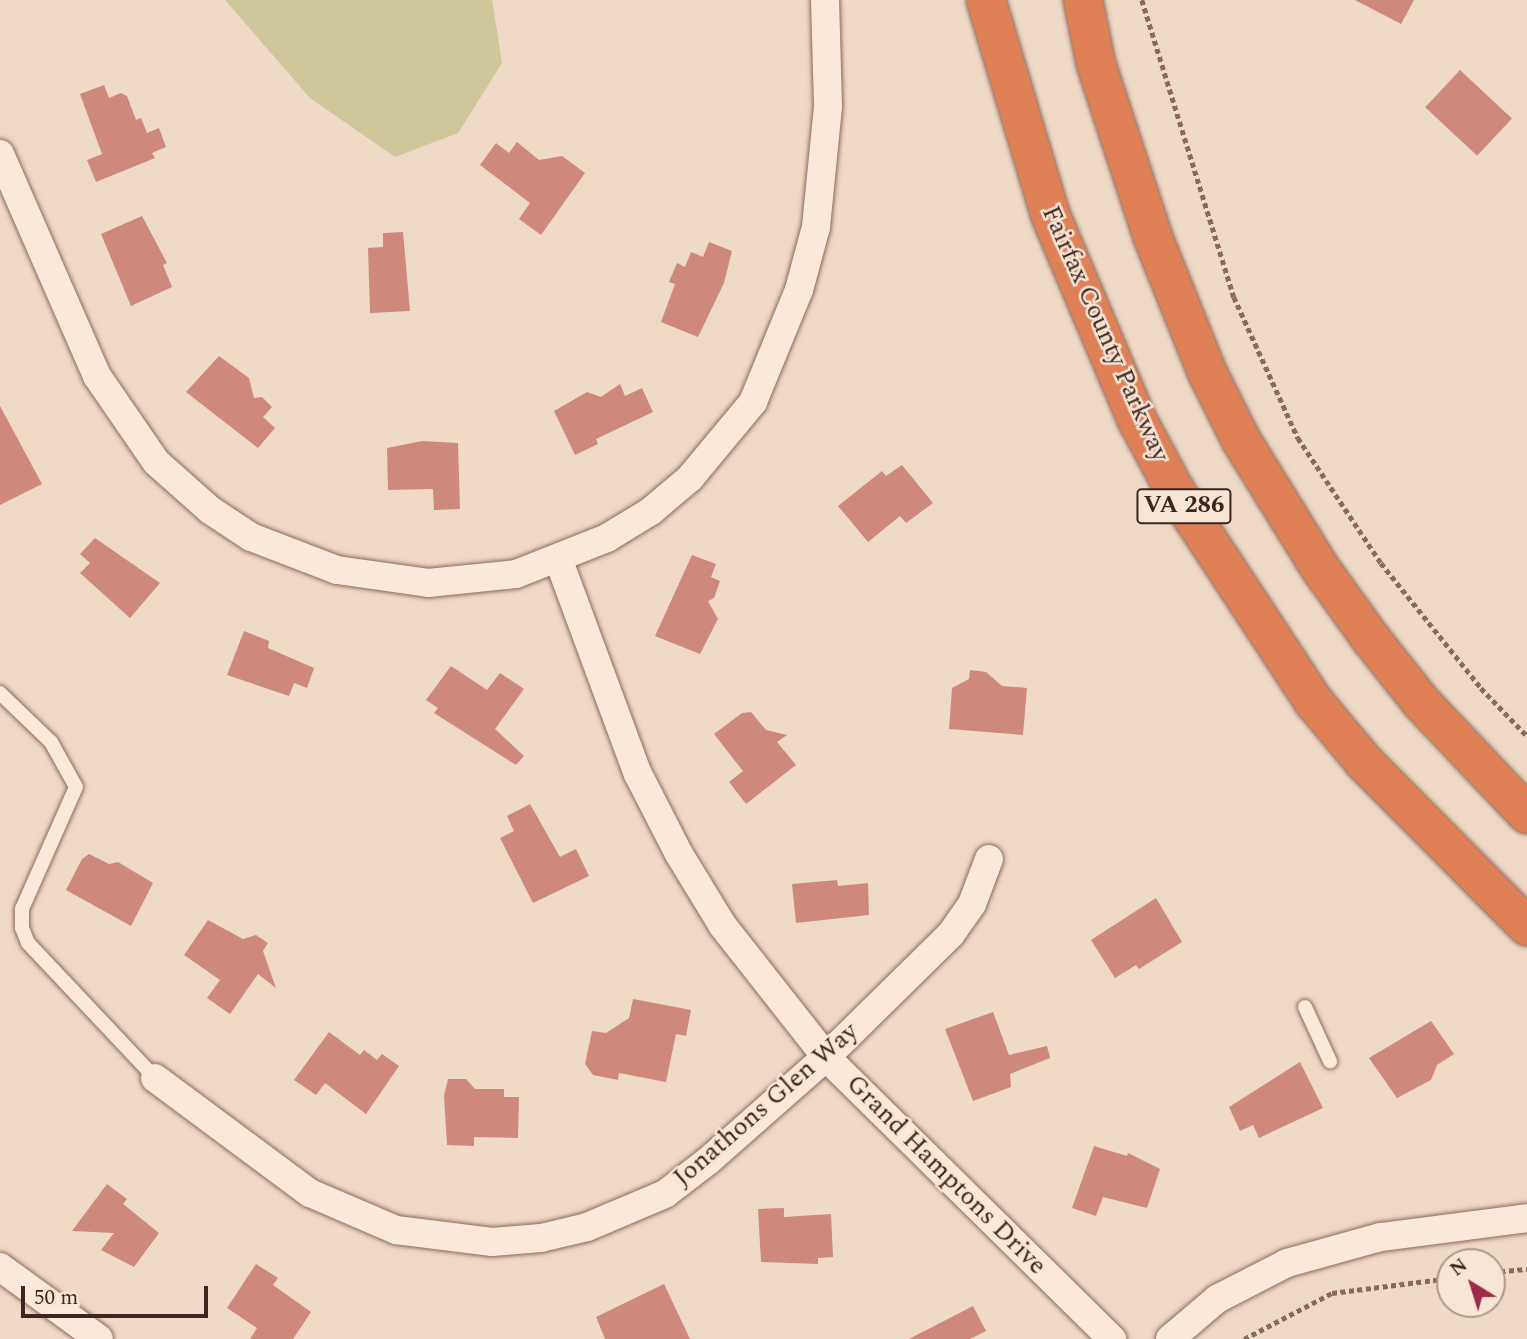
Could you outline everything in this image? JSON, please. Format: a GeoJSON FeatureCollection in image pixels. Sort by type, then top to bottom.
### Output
{"type":"FeatureCollection","features":[{"type":"Feature","properties":{"kind":"highway","name":"Fairfax County Parkway"},"geometry":{"type":"LineString","coordinates":[[986,0],[1050,215],[1136,418],[1174,489],[1314,702],[1399,800],[1527,926]]}},
{"type":"Feature","properties":{"kind":"highway","name":"VA 286"},"geometry":{"type":"LineString","coordinates":[[1083,0],[1096,64],[1154,240],[1206,372],[1241,440],[1320,568],[1371,639],[1421,702],[1527,814]]}},
{"type":"Feature","properties":{"kind":"street"},"geometry":{"type":"LineString","coordinates":[[0,154],[97,376],[156,461],[210,510],[292,556],[381,579],[474,581],[559,561],[651,511],[690,478],[753,402],[799,290],[816,227],[828,106],[825,0]]}},
{"type":"Feature","properties":{"kind":"street","name":"Grand Hamptons Drive"},"geometry":{"type":"LineString","coordinates":[[559,561],[638,774],[679,854],[723,926],[826,1057],[1112,1339]]}},
{"type":"Feature","properties":{"kind":"street","name":"Jonathons Glen Way"},"geometry":{"type":"LineString","coordinates":[[155,1078],[310,1193],[351,1214],[407,1232],[492,1242],[587,1227],[665,1194],[708,1161],[826,1057],[951,934],[971,904],[989,859]]}},
{"type":"Feature","properties":{"kind":"street"},"geometry":{"type":"LineString","coordinates":[[1170,1339],[1217,1299],[1287,1264],[1381,1237],[1527,1218]]}},
{"type":"Feature","properties":{"kind":"street"},"geometry":{"type":"LineString","coordinates":[[0,1267],[99,1339]]}},
{"type":"Feature","properties":{"kind":"lane","name":"Jonathons Glen Way"},"geometry":{"type":"LineString","coordinates":[[0,693],[51,742],[76,787],[22,909],[22,928],[28,943],[155,1078]]}},
{"type":"Feature","properties":{"kind":"lane"},"geometry":{"type":"LineString","coordinates":[[1305,1007],[1330,1061]]}},
{"type":"Feature","properties":{"kind":"path"},"geometry":{"type":"LineString","coordinates":[[1142,0],[1234,298],[1298,438],[1381,563],[1481,688],[1527,736]]}},
{"type":"Feature","properties":{"kind":"path"},"geometry":{"type":"LineString","coordinates":[[1506,1271],[1527,1269]]}},
{"type":"Feature","properties":{"kind":"path"},"geometry":{"type":"LineString","coordinates":[[1244,1339],[1332,1293],[1436,1281]]}},
{"type":"Feature","properties":{"kind":"shaded area"},"geometry":{"type":"Polygon","coordinates":[[[225,0],[492,0],[502,63],[458,133],[395,157],[310,98],[225,0]]]}},
{"type":"Feature","properties":{"kind":"building"},"geometry":{"type":"Polygon","coordinates":[[[1355,0],[1414,0],[1401,24],[1355,0]]]}},
{"type":"Feature","properties":{"kind":"building"},"geometry":{"type":"Polygon","coordinates":[[[1460,70],[1512,118],[1477,156],[1425,107],[1460,70]]]}},
{"type":"Feature","properties":{"kind":"building"},"geometry":{"type":"Polygon","coordinates":[[[104,85],[109,98],[121,93],[127,96],[136,120],[141,118],[147,133],[159,128],[166,147],[152,153],[155,158],[96,182],[87,160],[102,154],[80,94],[104,85]]]}},
{"type":"Feature","properties":{"kind":"building"},"geometry":{"type":"Polygon","coordinates":[[[517,142],[539,160],[562,156],[585,173],[541,235],[519,219],[530,203],[480,165],[496,143],[509,153],[517,142]]]}},
{"type":"Feature","properties":{"kind":"building"},"geometry":{"type":"Polygon","coordinates":[[[142,216],[167,263],[163,265],[172,287],[131,306],[101,234],[142,216]]]}},
{"type":"Feature","properties":{"kind":"building"},"geometry":{"type":"Polygon","coordinates":[[[403,232],[410,311],[370,313],[368,248],[383,247],[383,233],[403,232]]]}},
{"type":"Feature","properties":{"kind":"building"},"geometry":{"type":"Polygon","coordinates":[[[709,242],[732,251],[724,283],[698,337],[661,322],[675,284],[669,282],[677,263],[685,267],[691,252],[703,257],[709,242]]]}},
{"type":"Feature","properties":{"kind":"building"},"geometry":{"type":"Polygon","coordinates":[[[219,356],[249,378],[254,398],[262,397],[272,407],[263,417],[275,428],[258,448],[186,392],[219,356]]]}},
{"type":"Feature","properties":{"kind":"building"},"geometry":{"type":"Polygon","coordinates":[[[620,384],[625,396],[642,388],[653,412],[596,439],[598,444],[575,455],[554,411],[587,392],[601,397],[620,384]]]}},
{"type":"Feature","properties":{"kind":"building"},"geometry":{"type":"Polygon","coordinates":[[[0,406],[42,484],[0,505],[0,406]]]}},
{"type":"Feature","properties":{"kind":"building"},"geometry":{"type":"Polygon","coordinates":[[[422,441],[458,443],[460,509],[434,510],[433,489],[388,490],[387,448],[422,441]]]}},
{"type":"Feature","properties":{"kind":"building"},"geometry":{"type":"Polygon","coordinates":[[[902,465],[933,503],[906,523],[900,516],[868,542],[838,506],[882,471],[886,476],[902,465]]]}},
{"type":"Feature","properties":{"kind":"building"},"geometry":{"type":"Polygon","coordinates":[[[95,538],[160,583],[130,618],[80,573],[90,563],[80,554],[95,538]]]}},
{"type":"Feature","properties":{"kind":"building"},"geometry":{"type":"Polygon","coordinates":[[[692,555],[716,564],[711,577],[720,581],[714,598],[708,601],[718,619],[700,654],[655,636],[692,555]]]}},
{"type":"Feature","properties":{"kind":"building"},"geometry":{"type":"Polygon","coordinates":[[[244,631],[269,641],[268,648],[314,668],[307,688],[294,683],[289,696],[227,675],[244,631]]]}},
{"type":"Feature","properties":{"kind":"building"},"geometry":{"type":"Polygon","coordinates":[[[451,666],[487,690],[500,673],[524,689],[495,729],[524,756],[516,765],[434,713],[438,708],[426,700],[451,666]]]}},
{"type":"Feature","properties":{"kind":"building"},"geometry":{"type":"Polygon","coordinates":[[[970,670],[986,672],[1002,686],[1027,688],[1023,735],[949,729],[952,688],[969,679],[970,670]]]}},
{"type":"Feature","properties":{"kind":"building"},"geometry":{"type":"Polygon","coordinates":[[[751,712],[766,730],[787,735],[777,742],[796,765],[746,804],[729,782],[743,771],[714,734],[742,713],[751,712]]]}},
{"type":"Feature","properties":{"kind":"building"},"geometry":{"type":"Polygon","coordinates":[[[530,804],[560,857],[576,849],[589,876],[533,903],[500,838],[514,831],[507,816],[530,804]]]}},
{"type":"Feature","properties":{"kind":"building"},"geometry":{"type":"Polygon","coordinates":[[[89,854],[109,864],[118,862],[153,883],[131,926],[66,890],[82,859],[89,854]]]}},
{"type":"Feature","properties":{"kind":"building"},"geometry":{"type":"Polygon","coordinates":[[[837,880],[838,886],[868,883],[869,915],[796,923],[792,884],[837,880]]]}},
{"type":"Feature","properties":{"kind":"building"},"geometry":{"type":"Polygon","coordinates":[[[1156,898],[1182,942],[1139,969],[1136,965],[1115,978],[1091,940],[1156,898]]]}},
{"type":"Feature","properties":{"kind":"building"},"geometry":{"type":"Polygon","coordinates":[[[208,920],[243,939],[256,935],[268,943],[263,951],[276,988],[258,974],[230,1014],[207,998],[220,980],[184,955],[208,920]]]}},
{"type":"Feature","properties":{"kind":"building"},"geometry":{"type":"Polygon","coordinates":[[[633,999],[691,1010],[686,1036],[676,1034],[666,1082],[619,1073],[618,1080],[593,1075],[585,1064],[592,1031],[606,1033],[629,1018],[633,999]]]}},
{"type":"Feature","properties":{"kind":"building"},"geometry":{"type":"Polygon","coordinates":[[[993,1012],[1009,1055],[1047,1046],[1050,1058],[1010,1074],[1011,1087],[973,1101],[945,1029],[993,1012]]]}},
{"type":"Feature","properties":{"kind":"building"},"geometry":{"type":"Polygon","coordinates":[[[1431,1021],[1454,1054],[1437,1065],[1431,1080],[1397,1098],[1369,1058],[1431,1021]]]}},
{"type":"Feature","properties":{"kind":"building"},"geometry":{"type":"Polygon","coordinates":[[[329,1032],[360,1055],[364,1050],[377,1060],[382,1054],[399,1066],[366,1114],[325,1083],[316,1095],[294,1080],[329,1032]]]}},
{"type":"Feature","properties":{"kind":"building"},"geometry":{"type":"Polygon","coordinates":[[[1300,1062],[1323,1108],[1259,1138],[1253,1125],[1240,1131],[1229,1107],[1300,1062]]]}},
{"type":"Feature","properties":{"kind":"building"},"geometry":{"type":"Polygon","coordinates":[[[448,1079],[466,1079],[475,1089],[504,1089],[504,1097],[519,1097],[518,1138],[474,1137],[474,1146],[447,1145],[444,1096],[448,1079]]]}},
{"type":"Feature","properties":{"kind":"building"},"geometry":{"type":"Polygon","coordinates":[[[1094,1146],[1127,1156],[1128,1153],[1160,1169],[1147,1208],[1103,1197],[1096,1216],[1072,1208],[1094,1146]]]}},
{"type":"Feature","properties":{"kind":"building"},"geometry":{"type":"Polygon","coordinates":[[[107,1184],[127,1199],[123,1204],[159,1233],[134,1267],[101,1250],[114,1233],[72,1231],[107,1184]]]}},
{"type":"Feature","properties":{"kind":"building"},"geometry":{"type":"Polygon","coordinates":[[[784,1208],[784,1217],[831,1214],[833,1257],[818,1258],[818,1264],[761,1262],[758,1209],[784,1208]]]}},
{"type":"Feature","properties":{"kind":"building"},"geometry":{"type":"Polygon","coordinates":[[[256,1264],[278,1278],[273,1285],[311,1312],[293,1339],[250,1339],[257,1328],[227,1308],[256,1264]]]}},
{"type":"Feature","properties":{"kind":"building"},"geometry":{"type":"Polygon","coordinates":[[[664,1284],[690,1339],[605,1339],[596,1317],[664,1284]]]}},
{"type":"Feature","properties":{"kind":"building"},"geometry":{"type":"Polygon","coordinates":[[[973,1306],[986,1331],[970,1339],[909,1339],[973,1306]]]}}]}
